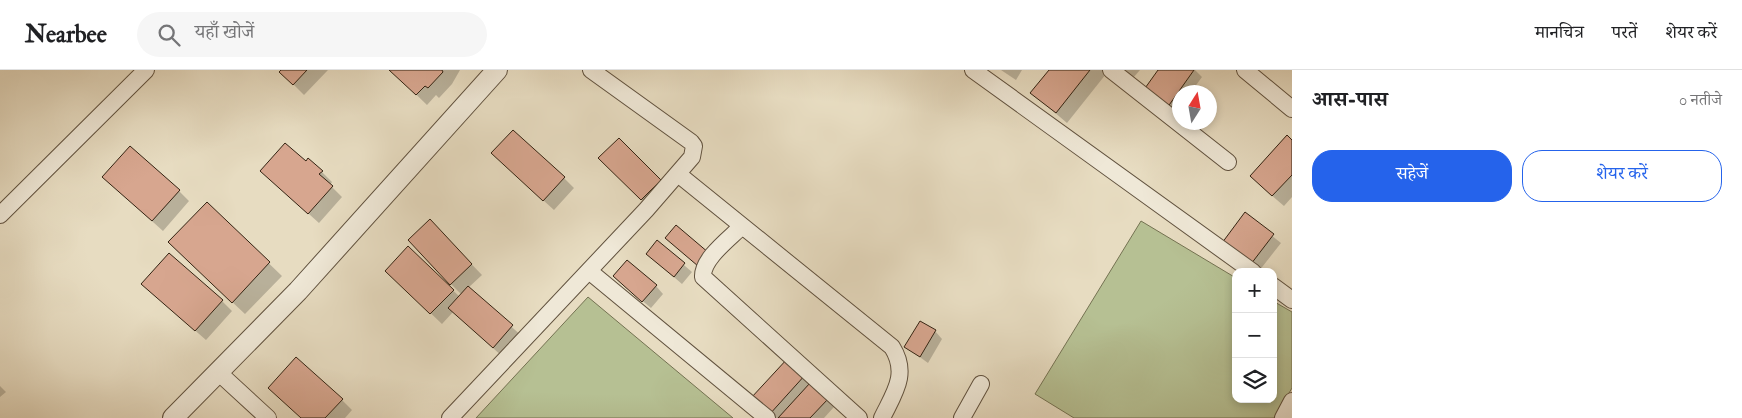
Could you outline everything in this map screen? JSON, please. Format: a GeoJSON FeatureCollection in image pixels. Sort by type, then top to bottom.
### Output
{"type":"FeatureCollection","features":[{"type":"Feature","properties":{"kind":"street"},"geometry":{"type":"LineString","coordinates":[[4,204],[146,70]]}},
{"type":"Feature","properties":{"kind":"street"},"geometry":{"type":"LineString","coordinates":[[173,418],[298,291],[497,70]]}},
{"type":"Feature","properties":{"kind":"street"},"geometry":{"type":"LineString","coordinates":[[450,418],[589,271],[692,157],[694,146],[691,142],[591,70]]}},
{"type":"Feature","properties":{"kind":"street"},"geometry":{"type":"LineString","coordinates":[[973,70],[1247,268]]}},
{"type":"Feature","properties":{"kind":"street"},"geometry":{"type":"LineString","coordinates":[[1111,70],[1228,162]]}},
{"type":"Feature","properties":{"kind":"street"},"geometry":{"type":"LineString","coordinates":[[1245,70],[1292,109]]}},
{"type":"Feature","properties":{"kind":"street"},"geometry":{"type":"LineString","coordinates":[[678,174],[741,227],[892,347],[899,358],[901,373],[897,388],[882,418]]}},
{"type":"Feature","properties":{"kind":"street"},"geometry":{"type":"LineString","coordinates":[[741,227],[707,264],[703,271],[703,277],[859,418]]}},
{"type":"Feature","properties":{"kind":"street"},"geometry":{"type":"LineString","coordinates":[[589,271],[767,418]]}},
{"type":"Feature","properties":{"kind":"street"},"geometry":{"type":"LineString","coordinates":[[1277,289],[1292,300]]}},
{"type":"Feature","properties":{"kind":"street"},"geometry":{"type":"LineString","coordinates":[[218,372],[268,418]]}},
{"type":"Feature","properties":{"kind":"street"},"geometry":{"type":"LineString","coordinates":[[962,418],[981,384]]}},
{"type":"Feature","properties":{"kind":"street"},"geometry":{"type":"LineString","coordinates":[[1283,418],[1292,401]]}},
{"type":"Feature","properties":{"kind":"green space"},"geometry":{"type":"Polygon","coordinates":[[[1141,221],[1232,276],[1232,403],[1277,403],[1277,303],[1292,312],[1292,388],[1274,418],[1074,418],[1035,394],[1141,221]]]}},
{"type":"Feature","properties":{"kind":"green space"},"geometry":{"type":"Polygon","coordinates":[[[588,297],[733,418],[476,418],[588,297]]]}},
{"type":"Feature","properties":{"kind":"building"},"geometry":{"type":"Polygon","coordinates":[[[281,70],[307,70],[293,85],[279,72],[281,70]]]}},
{"type":"Feature","properties":{"kind":"building"},"geometry":{"type":"Polygon","coordinates":[[[389,70],[442,70],[443,72],[428,88],[425,86],[416,95],[389,70]]]}},
{"type":"Feature","properties":{"kind":"building"},"geometry":{"type":"Polygon","coordinates":[[[1049,70],[1090,70],[1056,113],[1030,93],[1049,70]]]}},
{"type":"Feature","properties":{"kind":"building"},"geometry":{"type":"Polygon","coordinates":[[[1158,70],[1194,70],[1183,85],[1172,85],[1172,101],[1167,108],[1143,91],[1158,70]]]}},
{"type":"Feature","properties":{"kind":"building"},"geometry":{"type":"Polygon","coordinates":[[[513,130],[565,177],[543,201],[491,153],[513,130]]]}},
{"type":"Feature","properties":{"kind":"building"},"geometry":{"type":"Polygon","coordinates":[[[1287,135],[1292,140],[1292,175],[1272,196],[1250,176],[1287,135]]]}},
{"type":"Feature","properties":{"kind":"building"},"geometry":{"type":"Polygon","coordinates":[[[619,138],[661,180],[641,200],[598,158],[619,138]]]}},
{"type":"Feature","properties":{"kind":"building"},"geometry":{"type":"Polygon","coordinates":[[[285,143],[306,161],[308,158],[323,171],[319,174],[333,186],[308,214],[260,171],[285,143]]]}},
{"type":"Feature","properties":{"kind":"building"},"geometry":{"type":"Polygon","coordinates":[[[130,146],[180,190],[152,221],[102,177],[130,146]]]}},
{"type":"Feature","properties":{"kind":"building"},"geometry":{"type":"Polygon","coordinates":[[[207,202],[270,262],[232,303],[168,242],[207,202]]]}},
{"type":"Feature","properties":{"kind":"building"},"geometry":{"type":"Polygon","coordinates":[[[1245,212],[1274,234],[1251,264],[1222,243],[1245,212]]]}},
{"type":"Feature","properties":{"kind":"building"},"geometry":{"type":"Polygon","coordinates":[[[430,219],[472,264],[450,285],[408,240],[430,219]]]}},
{"type":"Feature","properties":{"kind":"building"},"geometry":{"type":"Polygon","coordinates":[[[676,225],[709,253],[698,266],[665,238],[676,225]]]}},
{"type":"Feature","properties":{"kind":"building"},"geometry":{"type":"Polygon","coordinates":[[[657,240],[685,263],[674,277],[646,254],[657,240]]]}},
{"type":"Feature","properties":{"kind":"building"},"geometry":{"type":"Polygon","coordinates":[[[408,246],[454,290],[430,314],[385,271],[408,246]]]}},
{"type":"Feature","properties":{"kind":"building"},"geometry":{"type":"Polygon","coordinates":[[[169,253],[223,300],[195,331],[141,284],[169,253]]]}},
{"type":"Feature","properties":{"kind":"building"},"geometry":{"type":"Polygon","coordinates":[[[627,260],[657,285],[642,302],[613,276],[627,260]]]}},
{"type":"Feature","properties":{"kind":"building"},"geometry":{"type":"Polygon","coordinates":[[[468,286],[513,325],[493,348],[448,308],[468,286]]]}},
{"type":"Feature","properties":{"kind":"building"},"geometry":{"type":"Polygon","coordinates":[[[920,321],[936,330],[920,357],[904,347],[920,321]]]}},
{"type":"Feature","properties":{"kind":"building"},"geometry":{"type":"Polygon","coordinates":[[[296,357],[343,399],[325,418],[301,418],[268,388],[296,357]]]}},
{"type":"Feature","properties":{"kind":"building"},"geometry":{"type":"Polygon","coordinates":[[[788,358],[806,374],[769,415],[751,398],[788,358]]]}},
{"type":"Feature","properties":{"kind":"building"},"geometry":{"type":"Polygon","coordinates":[[[810,383],[828,399],[810,418],[778,418],[810,383]]]}}]}
